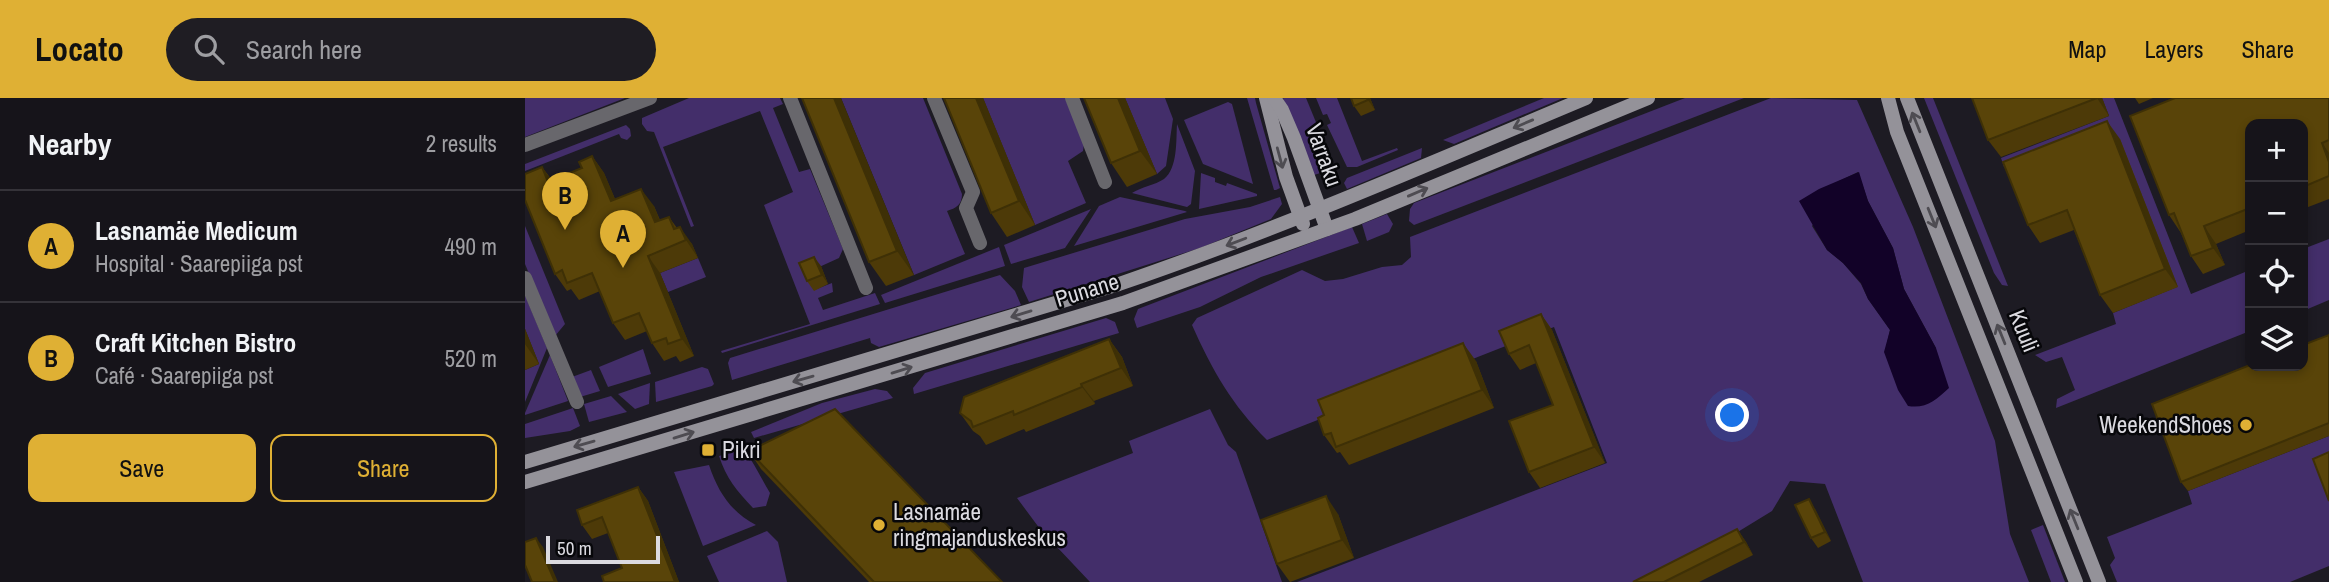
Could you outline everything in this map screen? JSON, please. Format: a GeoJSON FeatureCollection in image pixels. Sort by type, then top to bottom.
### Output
{"type":"FeatureCollection","features":[{"type":"Feature","properties":{"kind":"main road","name":"Varraku"},"geometry":{"type":"LineString","coordinates":[[1266,98],[1286,177],[1307,236]]}},
{"type":"Feature","properties":{"kind":"main road","name":"Varraku"},"geometry":{"type":"LineString","coordinates":[[1274,98],[1294,138],[1327,229]]}},
{"type":"Feature","properties":{"kind":"main road","name":"Punane"},"geometry":{"type":"LineString","coordinates":[[525,462],[1119,284],[1184,262],[1320,209],[1586,98]]}},
{"type":"Feature","properties":{"kind":"main road","name":"Punane"},"geometry":{"type":"LineString","coordinates":[[525,482],[1123,303],[1327,229],[1648,98]]}},
{"type":"Feature","properties":{"kind":"main road"},"geometry":{"type":"LineString","coordinates":[[1877,98],[1898,132]]}},
{"type":"Feature","properties":{"kind":"main road","name":"Kuuli"},"geometry":{"type":"LineString","coordinates":[[1888,98],[1898,132],[2076,582]]}},
{"type":"Feature","properties":{"kind":"main road","name":"Kuuli"},"geometry":{"type":"LineString","coordinates":[[1907,98],[2099,582]]}},
{"type":"Feature","properties":{"kind":"street"},"geometry":{"type":"LineString","coordinates":[[525,145],[650,98]]}},
{"type":"Feature","properties":{"kind":"street"},"geometry":{"type":"LineString","coordinates":[[790,98],[866,288]]}},
{"type":"Feature","properties":{"kind":"street"},"geometry":{"type":"LineString","coordinates":[[934,98],[973,192],[967,208],[980,243]]}},
{"type":"Feature","properties":{"kind":"street"},"geometry":{"type":"LineString","coordinates":[[1072,98],[1105,182]]}},
{"type":"Feature","properties":{"kind":"street"},"geometry":{"type":"LineString","coordinates":[[525,278],[577,402]]}},
{"type":"Feature","properties":{"kind":"shaded area"},"geometry":{"type":"Polygon","coordinates":[[[525,98],[625,98],[525,137],[525,98]]]}},
{"type":"Feature","properties":{"kind":"shaded area"},"geometry":{"type":"Polygon","coordinates":[[[689,98],[780,98],[783,104],[773,108],[799,172],[810,169],[843,249],[839,258],[806,273],[814,290],[832,283],[833,292],[818,298],[823,310],[875,293],[880,304],[722,353],[721,351],[810,324],[764,205],[793,192],[760,111],[663,147],[694,226],[691,227],[654,132],[647,131],[642,124],[642,118],[689,98]]]}},
{"type":"Feature","properties":{"kind":"shaded area"},"geometry":{"type":"Polygon","coordinates":[[[841,98],[923,98],[962,194],[958,206],[947,211],[965,254],[914,275],[841,98]]]}},
{"type":"Feature","properties":{"kind":"shaded area"},"geometry":{"type":"Polygon","coordinates":[[[983,98],[1065,98],[1084,144],[1083,151],[1068,161],[1086,203],[1035,225],[983,98]]]}},
{"type":"Feature","properties":{"kind":"shaded area"},"geometry":{"type":"Polygon","coordinates":[[[1125,98],[1165,98],[1173,119],[1166,166],[1157,174],[1125,98]]]}},
{"type":"Feature","properties":{"kind":"shaded area"},"geometry":{"type":"Polygon","coordinates":[[[1247,98],[1255,98],[1280,188],[1276,190],[1274,190],[1247,98]]]}},
{"type":"Feature","properties":{"kind":"shaded area"},"geometry":{"type":"Polygon","coordinates":[[[1283,98],[1306,98],[1333,169],[1314,175],[1283,98]]]}},
{"type":"Feature","properties":{"kind":"shaded area"},"geometry":{"type":"Polygon","coordinates":[[[1316,98],[1337,98],[1362,161],[1397,148],[1398,150],[1357,167],[1347,167],[1327,125],[1331,123],[1327,114],[1323,115],[1316,98]]]}},
{"type":"Feature","properties":{"kind":"shaded area"},"geometry":{"type":"Polygon","coordinates":[[[1544,98],[1563,98],[1454,144],[1443,140],[1544,98]]]}},
{"type":"Feature","properties":{"kind":"shaded area"},"geometry":{"type":"Polygon","coordinates":[[[1685,98],[1744,98],[1414,225],[1409,221],[1410,209],[1414,203],[1685,98]]]}},
{"type":"Feature","properties":{"kind":"shaded area"},"geometry":{"type":"Polygon","coordinates":[[[1771,98],[1857,100],[1913,227],[1995,441],[2010,534],[2029,582],[1863,582],[1825,484],[1790,481],[1772,511],[1705,552],[1642,582],[1297,582],[1607,463],[1554,327],[1267,440],[1255,427],[1233,400],[1207,357],[1192,325],[1197,318],[1302,270],[1325,281],[1343,279],[1382,267],[1402,265],[1411,257],[1410,237],[1771,98]],[[1858,172],[1839,181],[1812,226],[1827,250],[1843,263],[1861,284],[1890,330],[1885,352],[1936,348],[1904,289],[1893,248],[1868,201],[1858,172]]]}},
{"type":"Feature","properties":{"kind":"shaded area"},"geometry":{"type":"Polygon","coordinates":[[[1924,98],[1933,98],[2008,286],[2002,285],[1994,273],[1924,98]]]}},
{"type":"Feature","properties":{"kind":"shaded area"},"geometry":{"type":"Polygon","coordinates":[[[2102,98],[2114,98],[2191,294],[2245,272],[2245,333],[2056,408],[2057,399],[2075,390],[2062,357],[2046,362],[2035,355],[2116,324],[2113,313],[2177,287],[2016,179],[2004,167],[2001,158],[2109,116],[2102,98]]]}},
{"type":"Feature","properties":{"kind":"shaded area"},"geometry":{"type":"Polygon","coordinates":[[[1228,102],[1232,104],[1253,184],[1203,164],[1184,120],[1228,102]]]}},
{"type":"Feature","properties":{"kind":"shaded area"},"geometry":{"type":"Polygon","coordinates":[[[1177,124],[1195,171],[1191,204],[1187,207],[1132,193],[1164,179],[1169,174],[1175,153],[1177,124]]]}},
{"type":"Feature","properties":{"kind":"shaded area"},"geometry":{"type":"Polygon","coordinates":[[[626,125],[631,136],[627,140],[619,134],[525,171],[525,164],[626,125]]]}},
{"type":"Feature","properties":{"kind":"shaded area"},"geometry":{"type":"Polygon","coordinates":[[[1422,148],[1421,158],[1347,189],[1344,183],[1347,178],[1422,148]]]}},
{"type":"Feature","properties":{"kind":"shaded area"},"geometry":{"type":"Polygon","coordinates":[[[1859,172],[1868,201],[1893,248],[1904,289],[1936,348],[1949,388],[1925,405],[1908,406],[1898,390],[1884,352],[1890,330],[1868,299],[1861,283],[1827,250],[1799,201],[1819,189],[1859,172]]]}},
{"type":"Feature","properties":{"kind":"shaded area"},"geometry":{"type":"Polygon","coordinates":[[[1201,173],[1215,178],[1215,182],[1226,186],[1227,183],[1257,196],[1199,209],[1201,173]]]}},
{"type":"Feature","properties":{"kind":"shaded area"},"geometry":{"type":"Polygon","coordinates":[[[1120,197],[1187,212],[1074,246],[1099,206],[1120,197]]]}},
{"type":"Feature","properties":{"kind":"shaded area"},"geometry":{"type":"Polygon","coordinates":[[[1280,197],[1282,204],[1271,219],[1200,248],[1029,302],[1022,287],[1024,268],[1185,219],[1250,207],[1280,197]]]}},
{"type":"Feature","properties":{"kind":"shaded area"},"geometry":{"type":"Polygon","coordinates":[[[1091,209],[1065,248],[1011,264],[1004,245],[1091,209]]]}},
{"type":"Feature","properties":{"kind":"shaded area"},"geometry":{"type":"Polygon","coordinates":[[[1387,214],[1393,224],[1389,232],[1367,241],[1362,224],[1387,214]]]}},
{"type":"Feature","properties":{"kind":"shaded area"},"geometry":{"type":"Polygon","coordinates":[[[525,226],[565,324],[555,336],[525,264],[525,226]]]}},
{"type":"Feature","properties":{"kind":"shaded area"},"geometry":{"type":"Polygon","coordinates":[[[1352,227],[1359,243],[1261,277],[1200,307],[1137,328],[1134,319],[1138,309],[1352,227]]]}},
{"type":"Feature","properties":{"kind":"shaded area"},"geometry":{"type":"Polygon","coordinates":[[[2329,239],[2329,300],[2308,309],[2308,308],[2308,247],[2329,239]]]}},
{"type":"Feature","properties":{"kind":"shaded area"},"geometry":{"type":"Polygon","coordinates":[[[999,247],[1005,266],[885,303],[881,295],[999,247]]]}},
{"type":"Feature","properties":{"kind":"shaded area"},"geometry":{"type":"Polygon","coordinates":[[[698,258],[706,277],[668,292],[660,273],[698,258]]]}},
{"type":"Feature","properties":{"kind":"shaded area"},"geometry":{"type":"Polygon","coordinates":[[[1000,275],[1015,291],[1021,305],[879,347],[871,343],[870,338],[732,380],[728,363],[730,358],[1000,275]]]}},
{"type":"Feature","properties":{"kind":"shaded area"},"geometry":{"type":"Polygon","coordinates":[[[525,295],[547,348],[525,402],[525,370],[539,364],[525,329],[525,295]]]}},
{"type":"Feature","properties":{"kind":"shaded area"},"geometry":{"type":"Polygon","coordinates":[[[1106,318],[1115,322],[1119,333],[914,394],[913,388],[925,373],[1106,318]]]}},
{"type":"Feature","properties":{"kind":"shaded area"},"geometry":{"type":"Polygon","coordinates":[[[643,349],[651,374],[608,387],[599,367],[643,349]]]}},
{"type":"Feature","properties":{"kind":"shaded area"},"geometry":{"type":"Polygon","coordinates":[[[550,355],[568,401],[525,415],[525,413],[550,355]]]}},
{"type":"Feature","properties":{"kind":"shaded area"},"geometry":{"type":"Polygon","coordinates":[[[702,367],[708,369],[714,384],[712,386],[656,402],[655,382],[702,367]]]}},
{"type":"Feature","properties":{"kind":"shaded area"},"geometry":{"type":"Polygon","coordinates":[[[591,370],[600,391],[580,397],[572,377],[591,370]]]}},
{"type":"Feature","properties":{"kind":"shaded area"},"geometry":{"type":"Polygon","coordinates":[[[650,383],[649,404],[635,409],[618,394],[650,383]]]}},
{"type":"Feature","properties":{"kind":"shaded area"},"geometry":{"type":"Polygon","coordinates":[[[875,389],[887,391],[893,398],[754,438],[751,432],[822,403],[875,389]]]}},
{"type":"Feature","properties":{"kind":"shaded area"},"geometry":{"type":"Polygon","coordinates":[[[611,396],[627,412],[589,422],[584,404],[611,396]]]}},
{"type":"Feature","properties":{"kind":"shaded area"},"geometry":{"type":"Polygon","coordinates":[[[573,408],[580,426],[570,431],[525,438],[525,424],[573,408]]]}},
{"type":"Feature","properties":{"kind":"shaded area"},"geometry":{"type":"Polygon","coordinates":[[[1210,409],[1228,445],[1236,452],[1282,582],[1090,582],[1040,529],[1017,498],[1133,453],[1129,441],[1210,409]]]}},
{"type":"Feature","properties":{"kind":"shaded area"},"geometry":{"type":"Polygon","coordinates":[[[2329,436],[2329,566],[2290,582],[2117,582],[2110,565],[2115,558],[2107,537],[2192,504],[2188,491],[2329,436]]]}},
{"type":"Feature","properties":{"kind":"shaded area"},"geometry":{"type":"Polygon","coordinates":[[[744,449],[770,493],[766,506],[753,508],[733,484],[719,456],[744,449]]]}},
{"type":"Feature","properties":{"kind":"shaded area"},"geometry":{"type":"Polygon","coordinates":[[[709,465],[727,500],[739,514],[756,525],[703,546],[674,472],[709,465]]]}},
{"type":"Feature","properties":{"kind":"shaded area"},"geometry":{"type":"Polygon","coordinates":[[[2043,525],[2065,582],[2051,582],[2031,530],[2043,525]]]}},
{"type":"Feature","properties":{"kind":"shaded area"},"geometry":{"type":"Polygon","coordinates":[[[767,531],[778,542],[787,582],[719,582],[707,556],[767,531]]]}},
{"type":"Feature","properties":{"kind":"building"},"geometry":{"type":"Polygon","coordinates":[[[802,98],[834,98],[897,251],[869,262],[802,98]]]}},
{"type":"Feature","properties":{"kind":"building"},"geometry":{"type":"Polygon","coordinates":[[[944,98],[976,98],[1019,201],[991,213],[944,98]]]}},
{"type":"Feature","properties":{"kind":"building"},"geometry":{"type":"Polygon","coordinates":[[[1084,98],[1118,98],[1140,151],[1111,163],[1084,98]]]}},
{"type":"Feature","properties":{"kind":"building"},"geometry":{"type":"Polygon","coordinates":[[[1351,98],[1367,98],[1368,100],[1354,106],[1351,98]]]}},
{"type":"Feature","properties":{"kind":"building"},"geometry":{"type":"Polygon","coordinates":[[[1972,98],[2097,98],[1988,140],[1972,98]]]}},
{"type":"Feature","properties":{"kind":"building"},"geometry":{"type":"Polygon","coordinates":[[[2175,98],[2329,98],[2329,140],[2322,143],[2329,162],[2329,176],[2308,185],[2308,119],[2245,119],[2245,210],[2204,226],[2213,248],[2191,256],[2174,213],[2169,215],[2130,116],[2175,98]]]}},
{"type":"Feature","properties":{"kind":"building"},"geometry":{"type":"Polygon","coordinates":[[[2107,121],[2165,269],[2100,295],[2067,210],[2028,225],[2003,162],[2107,121]]]}},
{"type":"Feature","properties":{"kind":"building"},"geometry":{"type":"Polygon","coordinates":[[[592,156],[611,201],[641,189],[655,222],[669,217],[674,229],[680,227],[686,240],[648,256],[682,339],[668,344],[666,338],[652,343],[639,313],[613,323],[592,273],[567,283],[562,270],[555,274],[525,200],[525,174],[542,167],[548,182],[582,168],[579,162],[592,156]]]}},
{"type":"Feature","properties":{"kind":"building"},"geometry":{"type":"Polygon","coordinates":[[[814,257],[822,275],[807,281],[799,263],[814,257]]]}},
{"type":"Feature","properties":{"kind":"building"},"geometry":{"type":"Polygon","coordinates":[[[1541,314],[1594,447],[1529,472],[1509,421],[1553,405],[1529,345],[1509,354],[1499,331],[1541,314]]]}},
{"type":"Feature","properties":{"kind":"building","name":"WeekendShoes"},"geometry":{"type":"Polygon","coordinates":[[[2329,335],[2329,423],[2181,482],[2152,404],[2245,367],[2245,371],[2308,371],[2308,343],[2329,335]]]}},
{"type":"Feature","properties":{"kind":"building"},"geometry":{"type":"Polygon","coordinates":[[[1109,339],[1121,368],[1014,415],[1013,411],[973,427],[971,421],[960,413],[964,397],[1109,339]]]}},
{"type":"Feature","properties":{"kind":"building"},"geometry":{"type":"Polygon","coordinates":[[[1463,343],[1482,390],[1336,447],[1331,433],[1324,435],[1318,418],[1324,415],[1318,400],[1463,343]]]}},
{"type":"Feature","properties":{"kind":"building","name":"Lasnamäe ringmajanduskeskus"},"geometry":{"type":"Polygon","coordinates":[[[835,409],[1002,582],[874,582],[749,451],[835,409]]]}},
{"type":"Feature","properties":{"kind":"building"},"geometry":{"type":"Polygon","coordinates":[[[2329,452],[2329,501],[2313,459],[2329,452]]]}},
{"type":"Feature","properties":{"kind":"building"},"geometry":{"type":"Polygon","coordinates":[[[638,487],[675,582],[604,582],[602,576],[622,568],[602,517],[582,525],[577,510],[638,487]]]}},
{"type":"Feature","properties":{"kind":"building"},"geometry":{"type":"Polygon","coordinates":[[[1326,496],[1342,540],[1277,564],[1261,520],[1326,496]]]}},
{"type":"Feature","properties":{"kind":"building"},"geometry":{"type":"Polygon","coordinates":[[[1809,499],[1825,532],[1811,538],[1795,505],[1809,499]]]}},
{"type":"Feature","properties":{"kind":"building"},"geometry":{"type":"Polygon","coordinates":[[[1737,529],[1744,542],[1664,582],[1633,582],[1737,529]]]}},
{"type":"Feature","properties":{"kind":"building"},"geometry":{"type":"Polygon","coordinates":[[[536,538],[555,582],[532,582],[525,565],[525,542],[536,538]]]}},
{"type":"Feature","properties":{"kind":"place","name":"Craft Kitchen Bistro"},"geometry":{"type":"Point","coordinates":[565,230]}},
{"type":"Feature","properties":{"kind":"place","name":"Lasnamäe Medicum"},"geometry":{"type":"Point","coordinates":[623,268]}},
{"type":"Feature","properties":{"kind":"place","name":"WeekendShoes"},"geometry":{"type":"Point","coordinates":[2246,425]}},
{"type":"Feature","properties":{"kind":"place","name":"Pikri"},"geometry":{"type":"Point","coordinates":[708,450]}},
{"type":"Feature","properties":{"kind":"place","name":"Lasnamäe ringmajanduskeskus"},"geometry":{"type":"Point","coordinates":[879,525]}}]}
